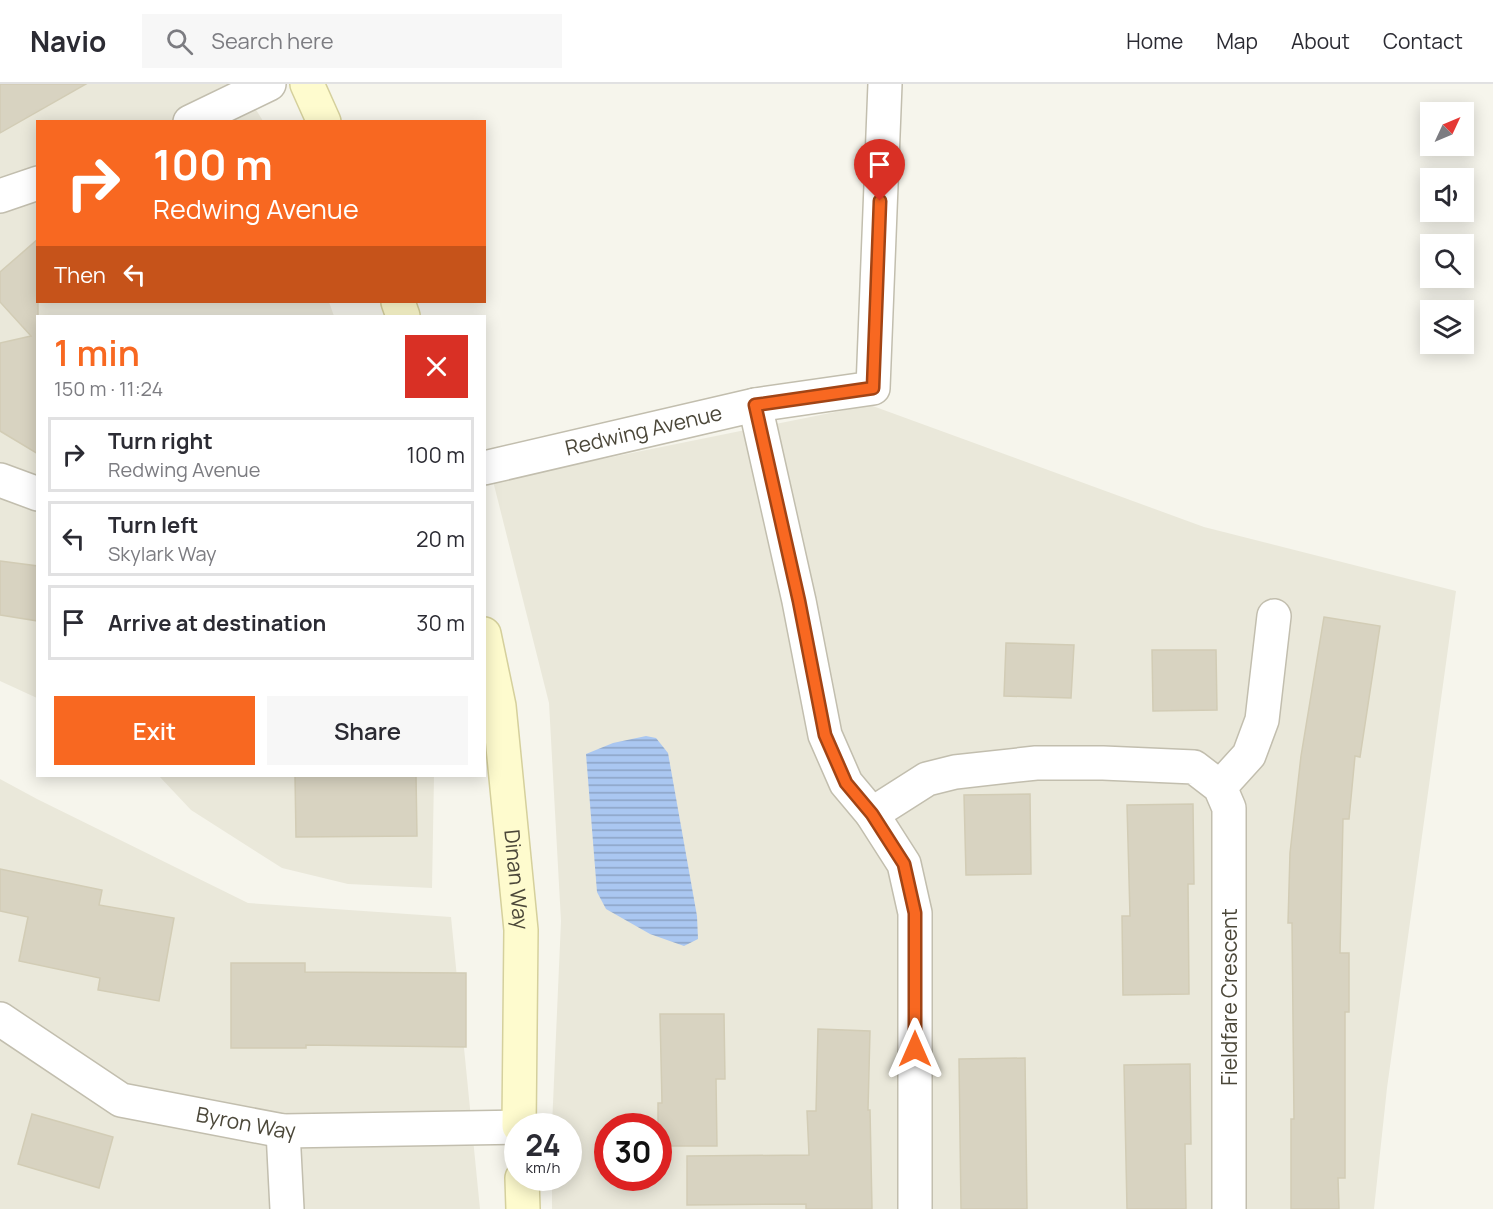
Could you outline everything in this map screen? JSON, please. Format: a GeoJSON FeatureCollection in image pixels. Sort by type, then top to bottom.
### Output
{"type":"FeatureCollection","features":[{"type":"Feature","properties":{"kind":"street"},"geometry":{"type":"LineString","coordinates":[[194,120],[269,84]]}},
{"type":"Feature","properties":{"kind":"street"},"geometry":{"type":"LineString","coordinates":[[307,84],[323,120]]}},
{"type":"Feature","properties":{"kind":"street","name":"Redwing Avenue"},"geometry":{"type":"LineString","coordinates":[[486,468],[755,405],[873,388],[885,84]]}},
{"type":"Feature","properties":{"kind":"street"},"geometry":{"type":"LineString","coordinates":[[0,196],[36,184]]}},
{"type":"Feature","properties":{"kind":"street"},"geometry":{"type":"LineString","coordinates":[[755,405],[799,601],[825,735],[846,783],[872,814],[904,864],[915,913],[915,1209]]}},
{"type":"Feature","properties":{"kind":"street"},"geometry":{"type":"LineString","coordinates":[[0,480],[36,493]]}},
{"type":"Feature","properties":{"kind":"street"},"geometry":{"type":"LineString","coordinates":[[872,814],[927,779],[955,772],[1036,763],[1194,767],[1220,787],[1249,755],[1262,720],[1274,616]]}},
{"type":"Feature","properties":{"kind":"street","name":"Dinan Way"},"geometry":{"type":"LineString","coordinates":[[486,644],[499,706],[522,930],[518,1113]]}},
{"type":"Feature","properties":{"kind":"street","name":"Fieldfare Crescent"},"geometry":{"type":"LineString","coordinates":[[1220,787],[1229,808],[1229,1209]]}},
{"type":"Feature","properties":{"kind":"street","name":"Byron Way"},"geometry":{"type":"LineString","coordinates":[[0,1019],[121,1100],[283,1131],[504,1126]]}},
{"type":"Feature","properties":{"kind":"street"},"geometry":{"type":"LineString","coordinates":[[283,1131],[288,1209]]}},
{"type":"Feature","properties":{"kind":"street"},"geometry":{"type":"LineString","coordinates":[[522,1191],[523,1209]]}},
{"type":"Feature","properties":{"kind":"shaded area"},"geometry":{"type":"Polygon","coordinates":[[[0,84],[240,84],[262,120],[36,120],[36,303],[329,303],[334,315],[36,315],[36,698],[0,681],[0,84]]]}},
{"type":"Feature","properties":{"kind":"shaded area"},"geometry":{"type":"Polygon","coordinates":[[[870,405],[1204,527],[1456,591],[1387,1088],[1374,1209],[552,1209],[552,1191],[582,1191],[582,1113],[553,1113],[561,921],[549,703],[493,481],[870,405]]]}},
{"type":"Feature","properties":{"kind":"shaded area"},"geometry":{"type":"Polygon","coordinates":[[[160,777],[434,777],[432,888],[348,884],[282,868],[191,810],[160,777]]]}},
{"type":"Feature","properties":{"kind":"shaded area"},"geometry":{"type":"Polygon","coordinates":[[[0,779],[248,903],[451,917],[480,1209],[0,1209],[0,779]]]}},
{"type":"Feature","properties":{"kind":"water"},"geometry":{"type":"Polygon","coordinates":[[[646,736],[656,738],[668,753],[697,916],[698,939],[684,946],[650,934],[606,909],[597,892],[586,754],[613,743],[646,736]]]}},
{"type":"Feature","properties":{"kind":"building"},"geometry":{"type":"Polygon","coordinates":[[[0,84],[86,84],[0,133],[0,84]]]}},
{"type":"Feature","properties":{"kind":"building"},"geometry":{"type":"Polygon","coordinates":[[[36,241],[38,315],[36,315],[36,453],[0,431],[0,343],[31,336],[0,302],[0,272],[36,241]]]}},
{"type":"Feature","properties":{"kind":"building"},"geometry":{"type":"Polygon","coordinates":[[[0,561],[36,566],[36,621],[0,615],[0,561]]]}},
{"type":"Feature","properties":{"kind":"building"},"geometry":{"type":"Polygon","coordinates":[[[1324,617],[1380,626],[1360,757],[1355,756],[1349,819],[1343,819],[1340,953],[1349,953],[1349,1012],[1345,1012],[1345,1178],[1338,1178],[1339,1209],[1291,1209],[1291,1119],[1294,1119],[1292,923],[1288,923],[1290,853],[1301,756],[1324,617]]]}},
{"type":"Feature","properties":{"kind":"building"},"geometry":{"type":"Polygon","coordinates":[[[1006,643],[1074,645],[1071,698],[1004,696],[1006,643]]]}},
{"type":"Feature","properties":{"kind":"building"},"geometry":{"type":"Polygon","coordinates":[[[1152,650],[1216,650],[1217,710],[1153,711],[1152,650]]]}},
{"type":"Feature","properties":{"kind":"building"},"geometry":{"type":"Polygon","coordinates":[[[295,777],[416,777],[417,836],[296,837],[295,777]]]}},
{"type":"Feature","properties":{"kind":"building"},"geometry":{"type":"Polygon","coordinates":[[[1030,794],[1031,874],[966,875],[964,795],[1030,794]]]}},
{"type":"Feature","properties":{"kind":"building"},"geometry":{"type":"Polygon","coordinates":[[[1193,804],[1194,884],[1188,884],[1189,994],[1123,995],[1122,916],[1130,916],[1127,805],[1193,804]]]}},
{"type":"Feature","properties":{"kind":"building"},"geometry":{"type":"Polygon","coordinates":[[[0,869],[102,890],[99,905],[174,918],[159,1001],[98,990],[100,978],[19,961],[28,917],[0,911],[0,869]]]}},
{"type":"Feature","properties":{"kind":"building"},"geometry":{"type":"Polygon","coordinates":[[[231,963],[305,963],[305,972],[466,973],[466,1047],[306,1045],[306,1048],[231,1048],[231,963]]]}},
{"type":"Feature","properties":{"kind":"building"},"geometry":{"type":"Polygon","coordinates":[[[660,1014],[724,1014],[725,1079],[716,1079],[717,1146],[672,1146],[672,1113],[658,1113],[658,1103],[662,1103],[660,1014]]]}},
{"type":"Feature","properties":{"kind":"building"},"geometry":{"type":"Polygon","coordinates":[[[818,1029],[870,1031],[868,1110],[870,1110],[872,1209],[806,1209],[806,1204],[687,1205],[687,1156],[809,1155],[807,1111],[816,1111],[818,1029]]]}},
{"type":"Feature","properties":{"kind":"building"},"geometry":{"type":"Polygon","coordinates":[[[1025,1058],[1027,1209],[961,1209],[959,1059],[1025,1058]]]}},
{"type":"Feature","properties":{"kind":"building"},"geometry":{"type":"Polygon","coordinates":[[[1190,1064],[1191,1144],[1185,1144],[1186,1209],[1127,1209],[1124,1065],[1190,1064]]]}},
{"type":"Feature","properties":{"kind":"building"},"geometry":{"type":"Polygon","coordinates":[[[32,1114],[113,1137],[99,1188],[18,1164],[32,1114]]]}},
{"type":"Feature","properties":{"kind":"route"},"geometry":{"type":"LineString","coordinates":[[880,201],[873,388],[755,405],[799,601],[825,735],[846,783],[872,814],[904,864],[915,913],[915,1049]]}}]}
